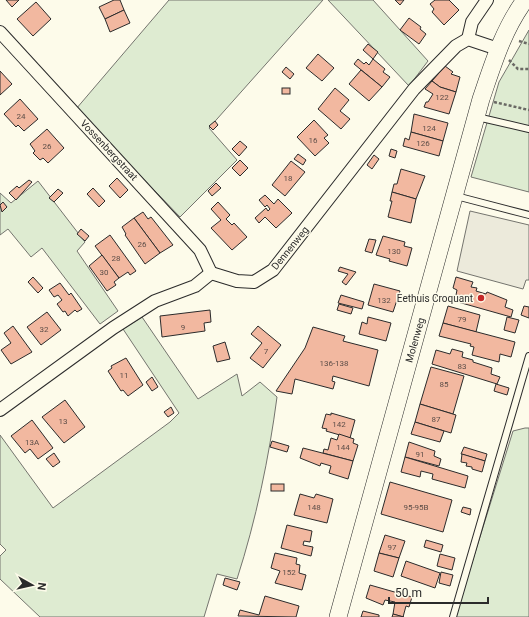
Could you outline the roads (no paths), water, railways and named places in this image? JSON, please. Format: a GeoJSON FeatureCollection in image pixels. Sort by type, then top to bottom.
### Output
{"type":"FeatureCollection","features":[{"type":"Feature","properties":{"kind":"street"},"geometry":{"type":"LineString","coordinates":[[487,0],[472,22],[468,39],[498,49]]}},
{"type":"Feature","properties":{"kind":"street","name":"Molenweg"},"geometry":{"type":"LineString","coordinates":[[338,617],[481,99],[498,49],[509,24],[525,0]]}},
{"type":"Feature","properties":{"kind":"street","name":"Vossenbergstraat"},"geometry":{"type":"LineString","coordinates":[[0,32],[200,250],[211,273]]}},
{"type":"Feature","properties":{"kind":"street","name":"Dennenweg"},"geometry":{"type":"LineString","coordinates":[[211,273],[237,281],[254,282],[273,270],[414,89],[456,46],[468,39]]}},
{"type":"Feature","properties":{"kind":"street"},"geometry":{"type":"LineString","coordinates":[[0,410],[113,328],[155,301],[195,286],[211,273]]}},
{"type":"Feature","properties":{"kind":"lane"},"geometry":{"type":"LineString","coordinates":[[476,117],[529,129]]}},
{"type":"Feature","properties":{"kind":"lane"},"geometry":{"type":"LineString","coordinates":[[454,196],[529,215]]}},
{"type":"Feature","properties":{"kind":"lane"},"geometry":{"type":"LineString","coordinates":[[453,617],[529,357]]}},
{"type":"Feature","properties":{"kind":"place","name":"Eethuis Croquant"},"geometry":{"type":"Point","coordinates":[481,298]}}]}
